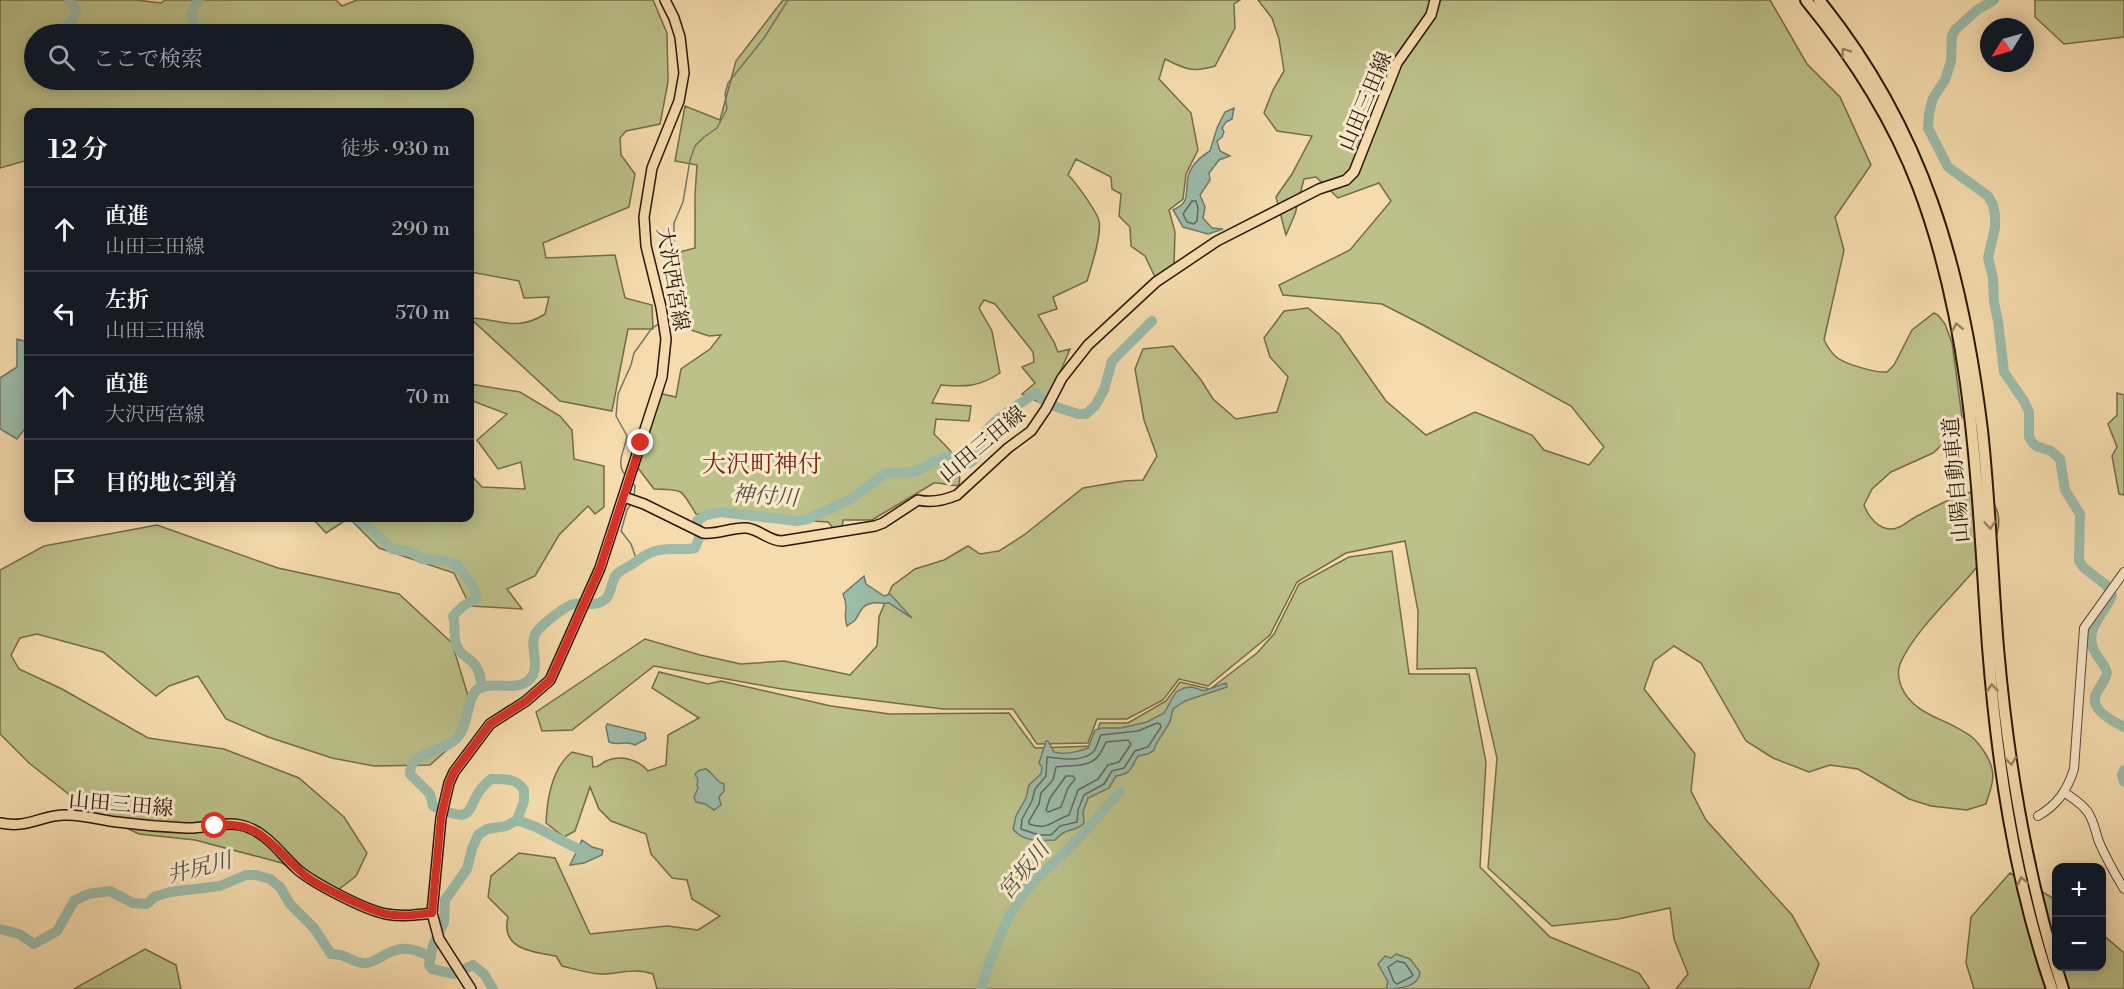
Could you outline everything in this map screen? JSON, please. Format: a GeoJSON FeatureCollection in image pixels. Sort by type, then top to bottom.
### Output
{"type":"FeatureCollection","features":[{"type":"Feature","properties":{"kind":"highway","name":"山陽自動車道"},"geometry":{"type":"LineString","coordinates":[[1806,0],[1846,53],[1887,119],[1918,185],[1945,271],[1962,355],[1972,433],[1988,649],[2000,766],[2011,829],[2042,937],[2063,989]]}},
{"type":"Feature","properties":{"kind":"highway","name":"山陽自動車道"},"geometry":{"type":"LineString","coordinates":[[1819,0],[1854,46],[1908,139],[1926,182],[1954,269],[1971,351],[1982,432],[1998,648],[2011,765],[2052,989]]}},
{"type":"Feature","properties":{"kind":"main road","name":"大沢西宮線"},"geometry":{"type":"LineString","coordinates":[[630,499],[630,479],[662,376],[666,350],[664,323],[646,246],[644,217],[652,168],[679,101],[683,82],[681,43],[674,18],[665,0]]}},
{"type":"Feature","properties":{"kind":"main road","name":"山田三田線"},"geometry":{"type":"LineString","coordinates":[[630,499],[698,531],[713,534],[744,528],[757,531],[777,541],[790,541],[875,526],[918,500],[925,502],[957,495],[1008,448],[1031,431],[1046,410],[1062,378],[1088,345],[1156,282],[1217,241],[1320,189],[1346,180],[1354,172],[1397,63],[1431,15],[1435,0]]}},
{"type":"Feature","properties":{"kind":"main road"},"geometry":{"type":"LineString","coordinates":[[471,989],[437,934],[432,913],[444,802],[454,772],[482,732],[550,680],[630,499]]}},
{"type":"Feature","properties":{"kind":"main road","name":"山田三田線"},"geometry":{"type":"LineString","coordinates":[[0,823],[22,825],[66,815],[186,828],[241,825],[257,831],[297,869],[317,884],[372,909],[396,916],[432,913]]}},
{"type":"Feature","properties":{"kind":"street"},"geometry":{"type":"LineString","coordinates":[[2038,816],[2057,802],[2074,769],[2084,628],[2124,572]]}},
{"type":"Feature","properties":{"kind":"street"},"geometry":{"type":"LineString","coordinates":[[2064,792],[2088,812],[2093,820],[2108,863],[2124,889]]}},
{"type":"Feature","properties":{"kind":"green space"},"geometry":{"type":"Polygon","coordinates":[[[0,0],[136,0],[161,3],[165,0],[336,0],[342,6],[357,0],[653,0],[667,33],[668,82],[660,124],[626,131],[620,138],[621,155],[635,174],[629,207],[543,243],[546,258],[615,255],[625,298],[652,305],[653,329],[628,329],[612,411],[560,401],[474,322],[474,318],[515,324],[525,323],[545,314],[549,297],[524,298],[519,281],[474,273],[474,108],[24,108],[24,161],[0,168],[0,0]]]}},
{"type":"Feature","properties":{"kind":"green space"},"geometry":{"type":"Polygon","coordinates":[[[783,0],[1240,0],[1234,4],[1235,28],[1215,66],[1189,69],[1165,59],[1159,79],[1191,113],[1198,150],[1186,174],[1183,199],[1169,210],[1175,232],[1174,264],[1155,277],[1145,256],[1131,246],[1130,227],[1119,216],[1121,194],[1112,189],[1111,177],[1076,159],[1068,175],[1085,197],[1100,227],[1087,281],[1053,297],[1057,309],[1038,315],[1058,352],[1070,349],[1055,384],[1043,404],[1022,394],[1035,383],[1022,367],[1034,362],[1033,352],[995,304],[984,300],[979,308],[992,331],[1000,373],[972,385],[941,385],[932,403],[971,406],[969,421],[936,419],[934,434],[950,450],[957,462],[959,485],[934,483],[872,520],[843,520],[842,529],[834,529],[828,522],[696,514],[681,492],[654,489],[638,468],[658,393],[676,397],[681,369],[710,349],[721,335],[709,336],[679,326],[674,299],[675,277],[668,255],[695,248],[697,165],[675,161],[685,106],[720,120],[736,61],[783,0]]]}},
{"type":"Feature","properties":{"kind":"green space"},"geometry":{"type":"Polygon","coordinates":[[[1258,0],[1770,0],[1807,64],[1840,97],[1871,165],[1835,217],[1844,250],[1824,340],[1839,359],[1852,365],[1887,372],[1894,365],[1912,330],[1934,313],[1938,315],[1945,324],[1952,343],[1962,417],[1957,431],[1933,453],[1891,472],[1872,489],[1864,505],[1877,524],[1894,529],[1948,500],[1980,490],[1996,508],[1999,521],[1996,537],[1988,554],[1935,614],[1906,652],[1898,672],[1899,680],[1914,704],[1923,711],[1964,731],[1976,741],[1989,761],[1993,778],[1986,804],[1967,810],[1931,806],[1909,799],[1858,769],[1830,765],[1809,772],[1773,758],[1746,741],[1701,663],[1674,646],[1654,661],[1644,689],[1695,754],[1691,791],[1706,820],[1792,915],[1819,964],[1809,989],[1676,989],[1688,974],[1674,939],[1670,908],[1618,919],[1552,926],[1488,868],[1497,758],[1476,668],[1417,669],[1418,611],[1405,541],[1346,553],[1297,582],[1270,635],[1208,686],[1179,679],[1163,700],[1127,719],[1097,719],[1088,743],[1037,744],[1013,709],[943,709],[782,689],[654,666],[572,730],[542,731],[536,712],[645,639],[741,664],[784,661],[850,675],[877,646],[879,617],[892,586],[915,569],[944,560],[968,546],[980,554],[999,551],[1024,535],[1083,488],[1143,480],[1157,456],[1144,420],[1135,369],[1143,349],[1173,346],[1201,380],[1213,399],[1236,419],[1277,412],[1288,377],[1270,357],[1264,338],[1284,311],[1308,308],[1339,334],[1386,401],[1426,435],[1475,412],[1532,435],[1544,450],[1589,465],[1604,447],[1571,406],[1382,304],[1283,295],[1279,285],[1350,250],[1391,201],[1379,183],[1338,198],[1316,177],[1304,179],[1295,214],[1286,235],[1276,197],[1292,174],[1312,136],[1277,131],[1264,113],[1284,71],[1279,39],[1272,18],[1258,0]]]}},
{"type":"Feature","properties":{"kind":"green space"},"geometry":{"type":"Polygon","coordinates":[[[2035,0],[2124,0],[2124,37],[2064,44],[2035,17],[2035,0]]]}},
{"type":"Feature","properties":{"kind":"green space"},"geometry":{"type":"Polygon","coordinates":[[[474,385],[520,392],[560,416],[572,430],[574,459],[604,466],[604,507],[595,514],[588,506],[559,535],[535,576],[507,589],[522,609],[470,606],[454,573],[379,548],[353,522],[474,522],[474,478],[482,487],[525,489],[521,462],[498,469],[477,440],[507,414],[474,402],[474,385]]]}},
{"type":"Feature","properties":{"kind":"green space"},"geometry":{"type":"Polygon","coordinates":[[[2117,393],[2124,395],[2124,495],[2119,494],[2112,456],[2117,447],[2108,424],[2117,415],[2117,393]]]}},
{"type":"Feature","properties":{"kind":"green space"},"geometry":{"type":"Polygon","coordinates":[[[316,522],[343,522],[326,533],[316,522]]]}},
{"type":"Feature","properties":{"kind":"green space"},"geometry":{"type":"Polygon","coordinates":[[[157,525],[278,568],[399,594],[452,643],[469,699],[461,737],[430,765],[374,766],[332,758],[268,737],[226,719],[198,676],[169,686],[156,696],[103,652],[37,634],[20,638],[11,655],[19,669],[62,689],[148,738],[224,749],[299,778],[344,817],[367,853],[356,876],[338,890],[307,881],[282,863],[195,840],[139,834],[89,810],[29,763],[0,734],[0,570],[44,546],[157,525]]]}},
{"type":"Feature","properties":{"kind":"green space"},"geometry":{"type":"Polygon","coordinates":[[[1392,551],[1409,674],[1469,674],[1486,762],[1480,867],[1550,937],[1639,973],[1650,989],[657,989],[653,974],[640,971],[600,974],[585,972],[562,966],[556,956],[520,947],[509,936],[508,917],[488,897],[491,876],[519,853],[555,858],[590,934],[667,926],[698,930],[720,916],[692,899],[687,880],[672,878],[651,854],[646,834],[611,821],[599,809],[590,787],[575,831],[564,837],[546,823],[549,794],[555,775],[572,752],[592,757],[593,767],[617,758],[634,761],[648,771],[666,765],[668,735],[699,718],[652,688],[659,672],[708,684],[721,681],[831,706],[890,714],[1009,713],[1035,748],[1092,746],[1100,723],[1128,723],[1166,701],[1180,682],[1210,689],[1257,653],[1274,634],[1299,584],[1349,557],[1392,551]]]}},
{"type":"Feature","properties":{"kind":"green space"},"geometry":{"type":"Polygon","coordinates":[[[2010,873],[2052,898],[2052,971],[2106,971],[2106,937],[2124,953],[2124,989],[1974,989],[1966,963],[1971,917],[2010,873]]]}},
{"type":"Feature","properties":{"kind":"green space"},"geometry":{"type":"Polygon","coordinates":[[[145,949],[176,965],[181,989],[74,989],[145,949]]]}},
{"type":"Feature","properties":{"kind":"water"},"geometry":{"type":"Polygon","coordinates":[[[1234,108],[1232,119],[1226,122],[1222,128],[1224,132],[1222,137],[1217,141],[1220,151],[1230,156],[1219,160],[1209,173],[1210,180],[1200,195],[1205,207],[1203,218],[1212,228],[1223,229],[1208,234],[1183,227],[1173,210],[1183,204],[1189,173],[1196,162],[1210,151],[1225,112],[1234,108]]]}},
{"type":"Feature","properties":{"kind":"water"},"geometry":{"type":"Polygon","coordinates":[[[17,339],[24,341],[24,430],[17,439],[0,429],[0,378],[17,367],[17,339]]]}},
{"type":"Feature","properties":{"kind":"water"},"geometry":{"type":"Polygon","coordinates":[[[864,576],[866,584],[884,596],[890,594],[912,618],[889,603],[874,603],[864,607],[855,621],[847,626],[843,594],[864,576]]]}},
{"type":"Feature","properties":{"kind":"water"},"geometry":{"type":"Polygon","coordinates":[[[1226,683],[1227,687],[1185,701],[1173,709],[1170,722],[1154,750],[1138,756],[1130,769],[1116,776],[1109,788],[1088,798],[1083,812],[1084,823],[1081,826],[1063,833],[1055,840],[1027,838],[1013,829],[1029,785],[1041,774],[1042,767],[1039,763],[1046,741],[1054,752],[1058,753],[1075,752],[1088,748],[1095,730],[1121,728],[1147,722],[1164,713],[1176,692],[1184,688],[1192,687],[1204,691],[1226,683]]]}},
{"type":"Feature","properties":{"kind":"water"},"geometry":{"type":"Polygon","coordinates":[[[607,724],[645,733],[646,739],[635,745],[609,742],[607,724]]]}},
{"type":"Feature","properties":{"kind":"water"},"geometry":{"type":"Polygon","coordinates":[[[706,769],[724,784],[724,791],[719,797],[721,805],[714,810],[705,804],[696,802],[694,797],[698,788],[695,774],[706,769]]]}},
{"type":"Feature","properties":{"kind":"water"},"geometry":{"type":"Polygon","coordinates":[[[582,840],[592,847],[603,850],[602,855],[584,863],[570,865],[582,840]]]}},
{"type":"Feature","properties":{"kind":"water"},"geometry":{"type":"Polygon","coordinates":[[[1396,954],[1410,959],[1420,972],[1419,977],[1408,986],[1386,989],[1388,982],[1378,964],[1385,956],[1391,958],[1396,954]]]}},
{"type":"Feature","properties":{"kind":"waterway"},"geometry":{"type":"LineString","coordinates":[[69,0],[77,11],[70,24]]}},
{"type":"Feature","properties":{"kind":"waterway"},"geometry":{"type":"LineString","coordinates":[[194,24],[192,13],[199,0]]}},
{"type":"Feature","properties":{"kind":"waterway"},"geometry":{"type":"LineString","coordinates":[[666,320],[670,315],[674,276],[674,223],[683,202],[690,160],[695,146],[717,128],[727,109],[725,94],[728,83],[764,38],[788,0]]}},
{"type":"Feature","properties":{"kind":"waterway"},"geometry":{"type":"LineString","coordinates":[[1994,0],[1977,10],[1955,30],[1952,36],[1951,61],[1945,80],[1933,98],[1928,128],[1948,167],[1988,196],[1993,205],[1995,228],[1988,258],[1993,278],[2004,372],[2029,412],[2029,437],[2032,442],[2036,446],[2051,451],[2060,459],[2065,490],[2080,514],[2079,561],[2084,568],[2106,585],[2112,595],[2097,620],[2092,634],[2093,648],[2107,673],[2095,700],[2103,714],[2124,727]]}},
{"type":"Feature","properties":{"kind":"waterway","name":"神付川"},"geometry":{"type":"LineString","coordinates":[[1054,406],[1078,414],[1086,414],[1095,406],[1104,390],[1112,361],[1152,321]]}},
{"type":"Feature","properties":{"kind":"waterway"},"geometry":{"type":"LineString","coordinates":[[627,477],[621,468],[621,457],[627,436],[616,416],[618,394],[634,353],[652,328],[659,324]]}},
{"type":"Feature","properties":{"kind":"waterway"},"geometry":{"type":"LineString","coordinates":[[493,989],[484,974],[473,965],[454,974],[432,969],[429,965],[433,945],[444,922],[445,900],[467,869],[478,835],[487,829],[506,826],[517,820],[524,801],[524,790],[514,781],[491,779],[476,796],[469,810],[459,815],[433,806],[430,794],[410,774],[411,766],[421,756],[451,743],[461,733],[474,692],[484,687],[518,685],[530,679],[535,668],[534,636],[540,628],[570,605],[595,604],[605,600],[618,573],[647,554],[661,550],[695,548],[699,538],[697,521],[706,515],[720,512],[797,521],[808,519],[851,499],[886,473],[914,472],[944,457],[952,457],[968,464],[977,456],[983,435],[996,420],[1035,393],[1045,401]]}},
{"type":"Feature","properties":{"kind":"waterway"},"geometry":{"type":"LineString","coordinates":[[632,482],[635,486],[634,497]]}},
{"type":"Feature","properties":{"kind":"waterway"},"geometry":{"type":"LineString","coordinates":[[631,504],[621,531],[631,544],[637,561]]}},
{"type":"Feature","properties":{"kind":"waterway"},"geometry":{"type":"LineString","coordinates":[[361,522],[392,549],[411,552],[422,559],[455,563],[472,584],[477,598],[463,606],[453,616],[455,638],[459,651],[477,667],[482,688]]}},
{"type":"Feature","properties":{"kind":"waterway"},"geometry":{"type":"LineString","coordinates":[[2124,770],[2122,775],[2124,782]]}},
{"type":"Feature","properties":{"kind":"waterway","name":"宮坂川"},"geometry":{"type":"LineString","coordinates":[[981,989],[999,939],[1018,902],[1031,885],[1073,844],[1120,792]]}},
{"type":"Feature","properties":{"kind":"waterway"},"geometry":{"type":"LineString","coordinates":[[517,820],[536,827],[578,849]]}},
{"type":"Feature","properties":{"kind":"waterway","name":"井尻川"},"geometry":{"type":"LineString","coordinates":[[0,929],[19,934],[34,944],[57,931],[74,901],[88,894],[110,891],[133,903],[147,904],[154,897],[170,892],[220,886],[246,875],[256,875],[270,879],[280,887],[290,904],[314,928],[331,954],[342,955],[365,963],[400,949],[411,949],[431,957]]}},
{"type":"Feature","properties":{"kind":"district","name":"大沢町神付"},"geometry":{"type":"Point","coordinates":[762,464]}},
{"type":"Feature","properties":{"kind":"route"},"geometry":{"type":"LineString","coordinates":[[215,826],[241,825],[257,831],[297,869],[317,884],[384,914],[408,916],[432,913],[441,818],[449,783],[482,732],[502,715],[526,701],[550,680],[600,568],[641,443]]}}]}
